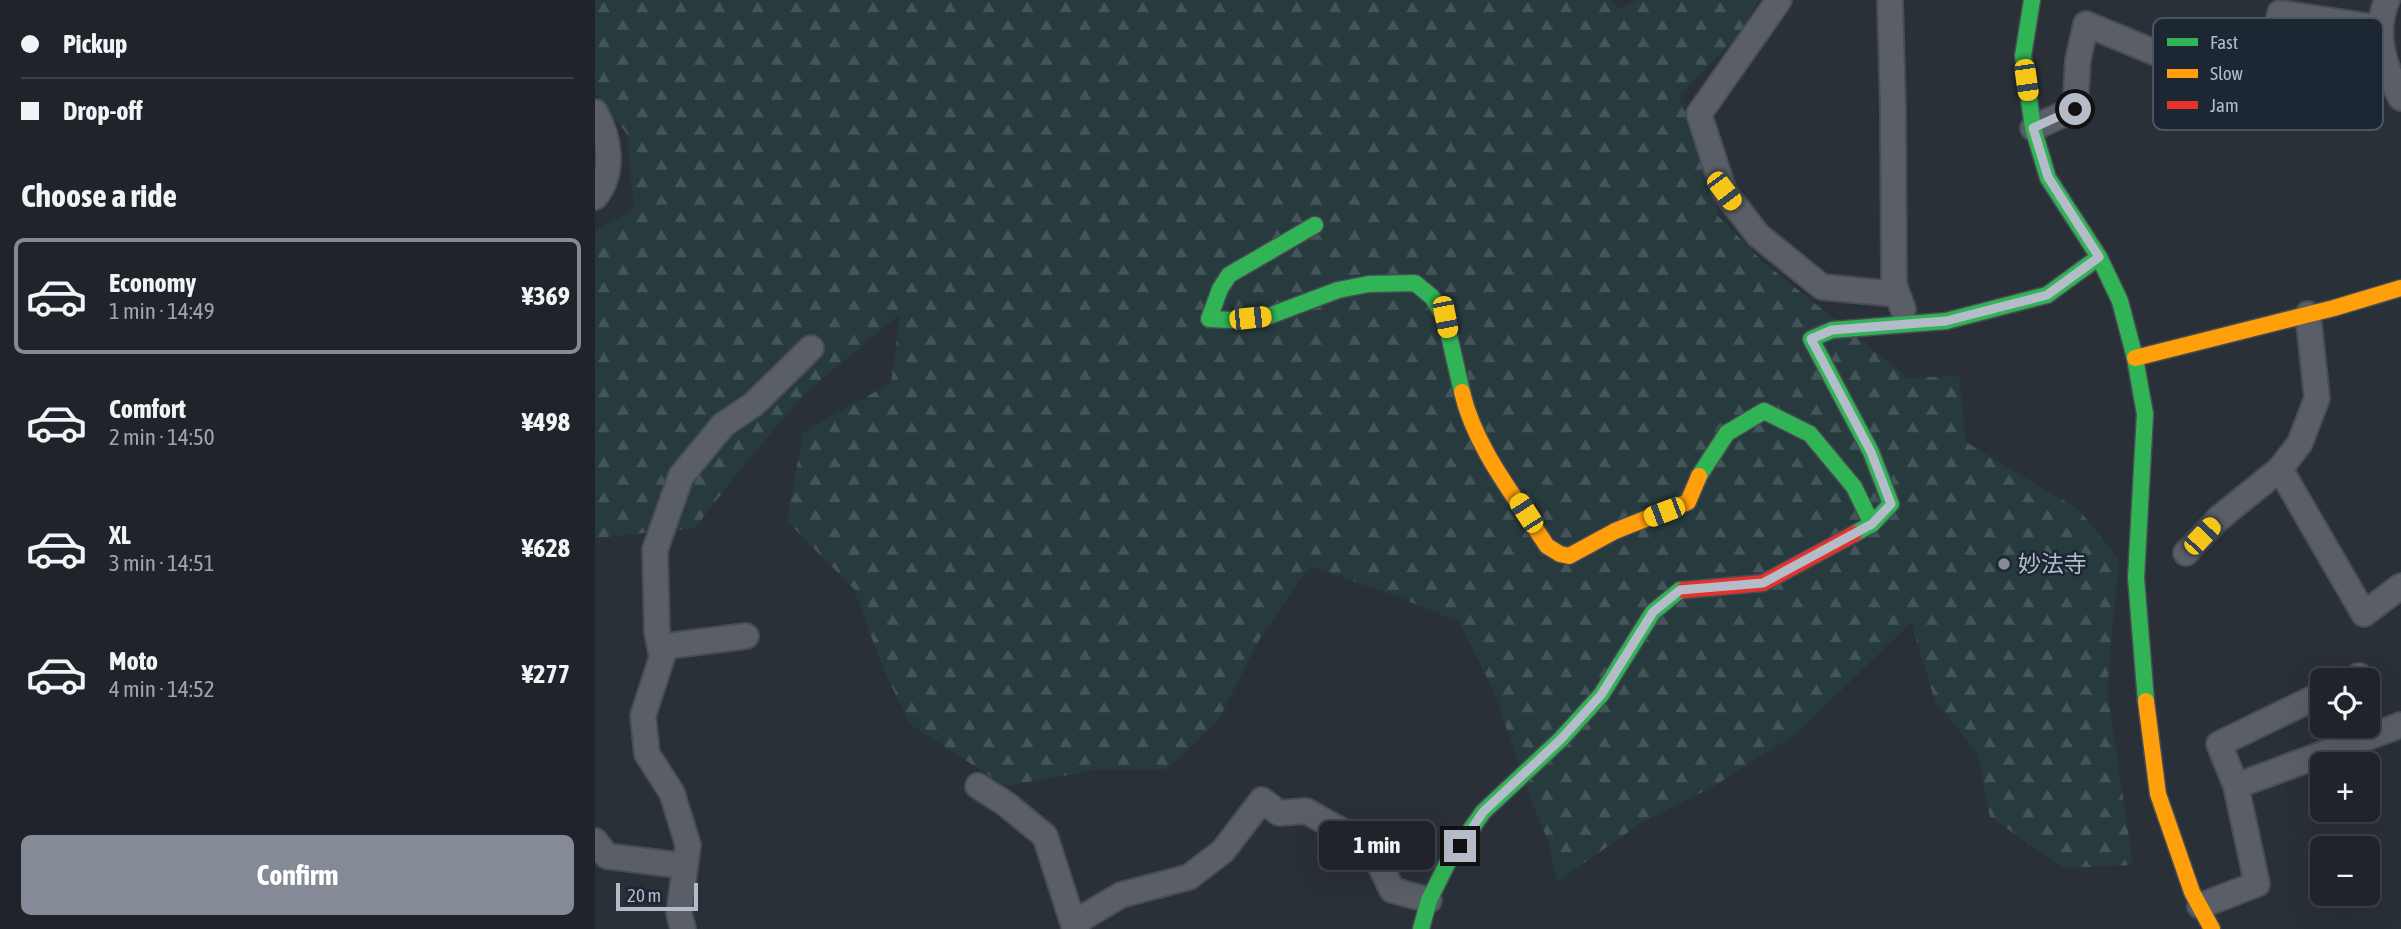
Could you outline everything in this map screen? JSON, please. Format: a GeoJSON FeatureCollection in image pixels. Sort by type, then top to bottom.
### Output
{"type":"FeatureCollection","features":[{"type":"Feature","properties":{"kind":"street"},"geometry":{"type":"LineString","coordinates":[[1779,0],[1699,114],[1724,191],[1758,235],[1822,287],[1896,294]]}},
{"type":"Feature","properties":{"kind":"street"},"geometry":{"type":"LineString","coordinates":[[1890,0],[1893,285],[1910,325]]}},
{"type":"Feature","properties":{"kind":"street"},"geometry":{"type":"LineString","coordinates":[[2032,0],[2023,57],[2033,128],[2048,177],[2099,257],[2120,301],[2135,358],[2145,414],[2136,578],[2146,702],[2158,794],[2192,892],[2212,929]]}},
{"type":"Feature","properties":{"kind":"street"},"geometry":{"type":"LineString","coordinates":[[2382,18],[2387,0]]}},
{"type":"Feature","properties":{"kind":"street"},"geometry":{"type":"LineString","coordinates":[[2279,18],[2280,13],[2313,18]]}},
{"type":"Feature","properties":{"kind":"street"},"geometry":{"type":"LineString","coordinates":[[2033,128],[2075,109],[2078,60],[2085,24],[2153,52]]}},
{"type":"Feature","properties":{"kind":"street"},"geometry":{"type":"LineString","coordinates":[[2383,57],[2401,97]]}},
{"type":"Feature","properties":{"kind":"street"},"geometry":{"type":"LineString","coordinates":[[595,112],[601,123],[609,157],[605,182],[595,197]]}},
{"type":"Feature","properties":{"kind":"street"},"geometry":{"type":"LineString","coordinates":[[1315,225],[1229,275],[1220,289],[1209,319],[1269,316],[1338,290],[1369,284],[1415,283],[1432,296],[1445,317],[1467,414],[1547,546],[1560,554],[1569,556],[1615,531],[1688,502],[1702,468],[1727,433],[1764,411],[1810,434],[1854,487],[1872,524]]}},
{"type":"Feature","properties":{"kind":"street"},"geometry":{"type":"LineString","coordinates":[[1421,929],[1429,900],[1448,862],[1483,812],[1561,739],[1601,695],[1653,612],[1680,590],[1763,583],[1872,524],[1891,504],[1871,452],[1811,339],[1832,330],[1946,321],[2047,295],[2099,257]]}},
{"type":"Feature","properties":{"kind":"street"},"geometry":{"type":"LineString","coordinates":[[2135,358],[2401,288]]}},
{"type":"Feature","properties":{"kind":"street"},"geometry":{"type":"LineString","coordinates":[[2186,553],[2218,519],[2280,469],[2300,443],[2317,398],[2308,314]]}},
{"type":"Feature","properties":{"kind":"street"},"geometry":{"type":"LineString","coordinates":[[683,929],[679,913],[688,845],[671,793],[647,754],[643,716],[662,657],[657,632],[655,550],[681,476],[723,425],[754,404],[811,348]]}},
{"type":"Feature","properties":{"kind":"street"},"geometry":{"type":"LineString","coordinates":[[2280,469],[2364,614],[2401,586]]}},
{"type":"Feature","properties":{"kind":"street"},"geometry":{"type":"LineString","coordinates":[[660,647],[746,636]]}},
{"type":"Feature","properties":{"kind":"street"},"geometry":{"type":"LineString","coordinates":[[2200,906],[2257,884],[2236,786],[2218,744],[2310,700]]}},
{"type":"Feature","properties":{"kind":"street"},"geometry":{"type":"LineString","coordinates":[[2236,786],[2401,725]]}},
{"type":"Feature","properties":{"kind":"street"},"geometry":{"type":"LineString","coordinates":[[978,786],[1006,804],[1045,836],[1074,929]]}},
{"type":"Feature","properties":{"kind":"street"},"geometry":{"type":"LineString","coordinates":[[1074,929],[1082,918],[1121,895],[1189,877],[1223,852],[1262,800],[1279,813],[1306,811],[1371,847],[1392,890],[1429,900]]}},
{"type":"Feature","properties":{"kind":"street"},"geometry":{"type":"LineString","coordinates":[[595,841],[607,856],[685,866]]}},
{"type":"Feature","properties":{"kind":"green space"},"geometry":{"type":"Polygon","coordinates":[[[595,0],[1612,0],[1618,9],[1637,0],[1759,0],[1739,34],[1679,96],[1711,170],[1718,216],[1763,262],[1908,378],[1959,376],[1966,442],[2079,510],[2119,559],[2107,690],[2133,865],[2064,868],[1990,817],[1978,754],[1935,701],[1911,622],[1800,731],[1711,788],[1644,821],[1557,882],[1549,843],[1530,798],[1493,689],[1459,622],[1396,596],[1310,566],[1259,640],[1218,721],[1167,769],[1103,769],[1005,786],[910,724],[882,666],[854,589],[787,521],[803,432],[891,383],[900,314],[806,392],[695,528],[595,538],[595,230],[634,210],[627,134],[595,92],[595,0]]]}},
{"type":"Feature","properties":{"kind":"traffic: fast"},"geometry":{"type":"LineString","coordinates":[[2032,0],[2023,56],[2033,128],[2048,178],[2099,257],[2120,301],[2135,358],[2145,414],[2136,578],[2146,701]]}},
{"type":"Feature","properties":{"kind":"traffic: fast"},"geometry":{"type":"LineString","coordinates":[[1315,225],[1229,275],[1220,289],[1209,319],[1269,316],[1338,290],[1369,284],[1415,283],[1432,297],[1445,318],[1462,392]]}},
{"type":"Feature","properties":{"kind":"traffic: fast"},"geometry":{"type":"LineString","coordinates":[[1854,534],[1872,524],[1891,504],[1871,452],[1811,339],[1832,330],[1946,321],[2047,295],[2099,257]]}},
{"type":"Feature","properties":{"kind":"traffic: fast"},"geometry":{"type":"LineString","coordinates":[[1699,476],[1727,433],[1764,411],[1810,434],[1854,487],[1872,524]]}},
{"type":"Feature","properties":{"kind":"traffic: fast"},"geometry":{"type":"LineString","coordinates":[[1421,929],[1429,900],[1448,862],[1483,812],[1561,739],[1601,695],[1653,612],[1680,590],[1684,590]]}},
{"type":"Feature","properties":{"kind":"traffic: slow"},"geometry":{"type":"LineString","coordinates":[[2135,358],[2334,308],[2401,288]]}},
{"type":"Feature","properties":{"kind":"traffic: slow"},"geometry":{"type":"LineString","coordinates":[[1462,392],[1468,413],[1486,453],[1547,546],[1560,554],[1569,556],[1615,531],[1688,502],[1699,476]]}},
{"type":"Feature","properties":{"kind":"traffic: slow"},"geometry":{"type":"LineString","coordinates":[[2146,701],[2158,794],[2192,892],[2212,929]]}},
{"type":"Feature","properties":{"kind":"traffic: jam"},"geometry":{"type":"LineString","coordinates":[[1684,590],[1763,583],[1854,534]]}},
{"type":"Feature","properties":{"kind":"place","name":"妙法寺"},"geometry":{"type":"Point","coordinates":[2004,564]}},
{"type":"Feature","properties":{"kind":"route"},"geometry":{"type":"LineString","coordinates":[[1460,846],[1483,812],[1561,739],[1601,695],[1653,612],[1680,590],[1763,583],[1872,524],[1891,504],[1855,418],[1811,339],[1832,330],[1946,321],[2047,295],[2099,257],[2048,177],[2033,128],[2075,109]]}}]}
